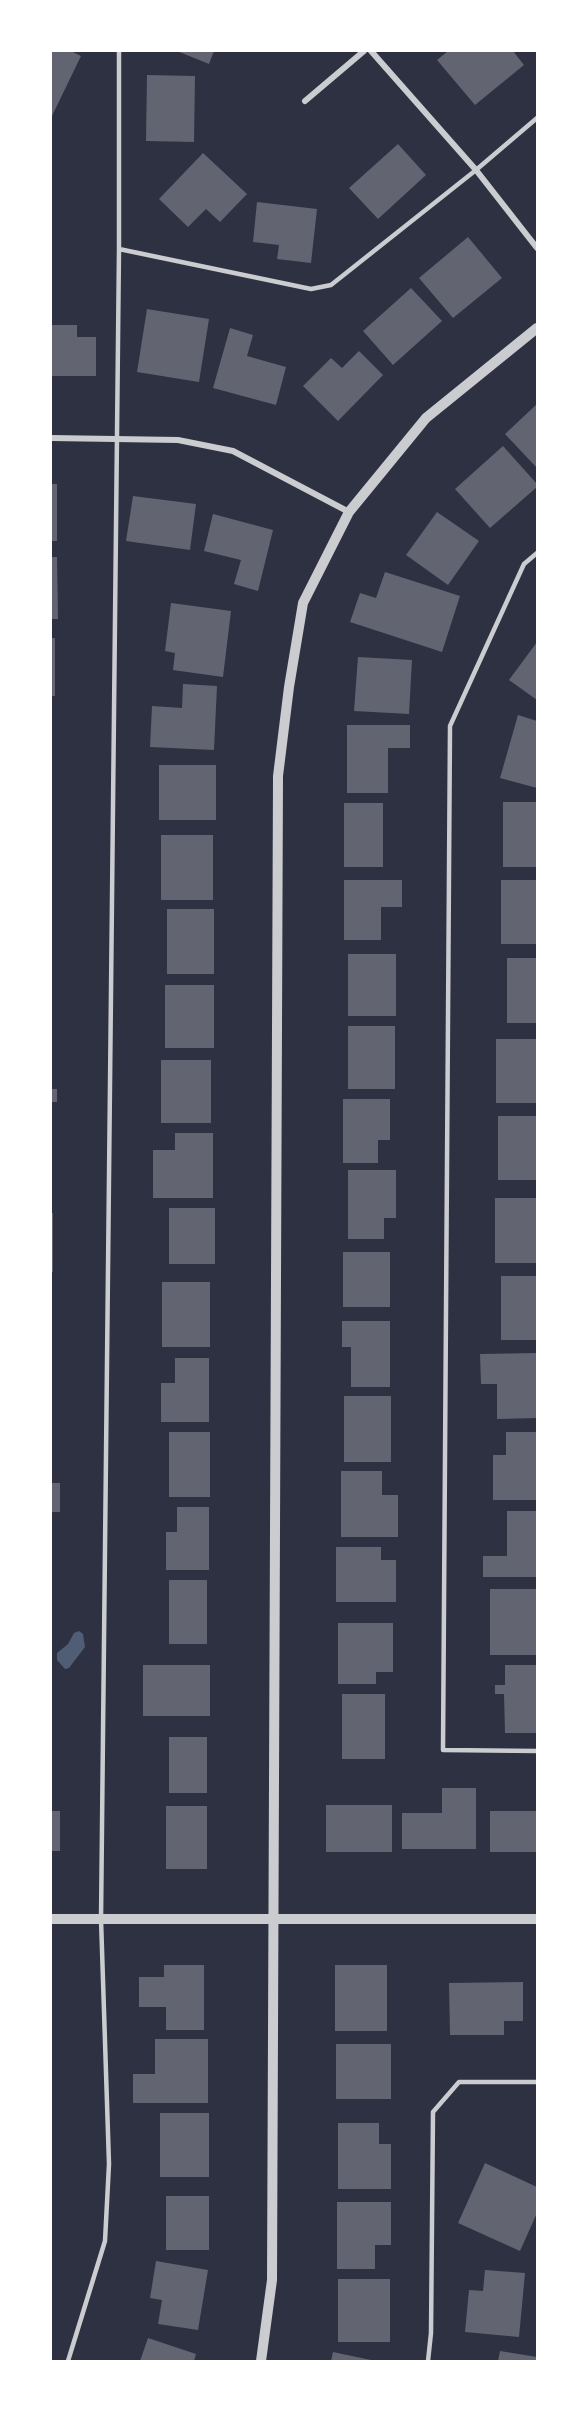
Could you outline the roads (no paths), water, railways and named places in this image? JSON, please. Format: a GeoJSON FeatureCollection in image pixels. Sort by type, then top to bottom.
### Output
{"type":"FeatureCollection","features":[{"type":"Feature","properties":{"kind":"street"},"geometry":{"type":"LineString","coordinates":[[304,101],[364,51]]}},
{"type":"Feature","properties":{"kind":"street"},"geometry":{"type":"LineString","coordinates":[[372,51],[476,170],[537,248]]}},
{"type":"Feature","properties":{"kind":"street"},"geometry":{"type":"LineString","coordinates":[[261,2361],[272,2280],[278,776],[303,603],[349,512],[426,418],[537,328]]}},
{"type":"Feature","properties":{"kind":"street"},"geometry":{"type":"LineString","coordinates":[[51,438],[178,440],[232,451],[349,512]]}},
{"type":"Feature","properties":{"kind":"street"},"geometry":{"type":"LineString","coordinates":[[51,1919],[537,1919]]}},
{"type":"Feature","properties":{"kind":"lane"},"geometry":{"type":"LineString","coordinates":[[68,2361],[105,2241],[109,2164],[101,1919],[119,249],[119,51]]}},
{"type":"Feature","properties":{"kind":"lane"},"geometry":{"type":"LineString","coordinates":[[119,249],[310,289],[331,285],[476,170],[537,118]]}},
{"type":"Feature","properties":{"kind":"lane"},"geometry":{"type":"LineString","coordinates":[[537,553],[524,564],[450,726],[443,1750],[537,1750]]}},
{"type":"Feature","properties":{"kind":"lane"},"geometry":{"type":"LineString","coordinates":[[428,2361],[431,2333],[433,2112],[459,2082],[537,2082]]}},
{"type":"Feature","properties":{"kind":"water"},"geometry":{"type":"Polygon","coordinates":[[[79,1631],[83,1634],[85,1647],[69,1668],[65,1669],[57,1660],[57,1653],[68,1644],[74,1633],[79,1631]]]}}]}
